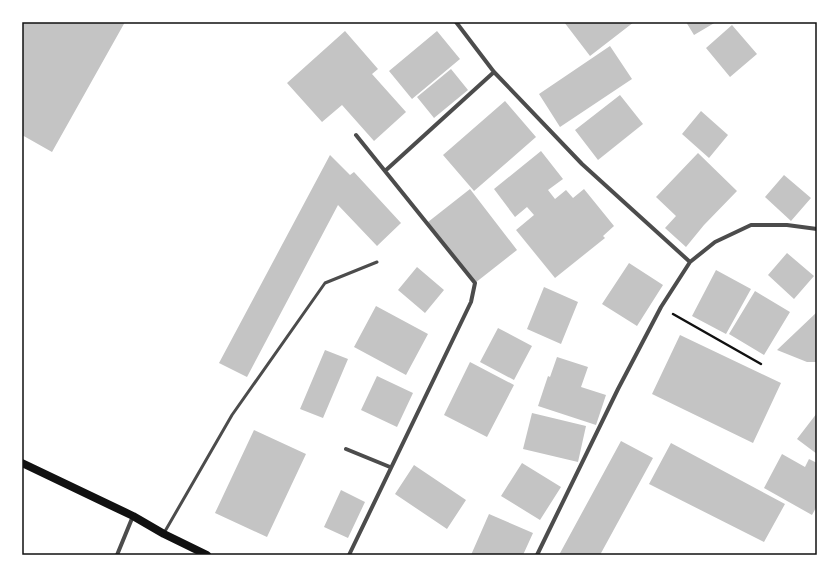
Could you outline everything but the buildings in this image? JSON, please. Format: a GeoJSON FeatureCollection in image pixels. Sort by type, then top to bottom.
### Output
{"type":"FeatureCollection","features":[{"type":"Feature","properties":{"kind":"main road"},"geometry":{"type":"LineString","coordinates":[[22,463],[134,516],[164,534],[207,555]]}},
{"type":"Feature","properties":{"kind":"street"},"geometry":{"type":"LineString","coordinates":[[456,22],[494,72],[582,164],[690,262]]}},
{"type":"Feature","properties":{"kind":"street"},"geometry":{"type":"LineString","coordinates":[[385,171],[494,72]]}},
{"type":"Feature","properties":{"kind":"street"},"geometry":{"type":"LineString","coordinates":[[349,555],[390,467],[471,302],[475,283],[356,135]]}},
{"type":"Feature","properties":{"kind":"street"},"geometry":{"type":"LineString","coordinates":[[537,555],[618,389],[661,307],[690,262],[715,242],[751,225],[787,225],[817,229]]}},
{"type":"Feature","properties":{"kind":"street"},"geometry":{"type":"LineString","coordinates":[[346,449],[390,467]]}},
{"type":"Feature","properties":{"kind":"street"},"geometry":{"type":"LineString","coordinates":[[117,555],[134,516]]}},
{"type":"Feature","properties":{"kind":"lane"},"geometry":{"type":"LineString","coordinates":[[164,534],[232,415],[325,282],[377,262]]}},
{"type":"Feature","properties":{"kind":"path"},"geometry":{"type":"LineString","coordinates":[[661,307],[761,364]]}}]}
